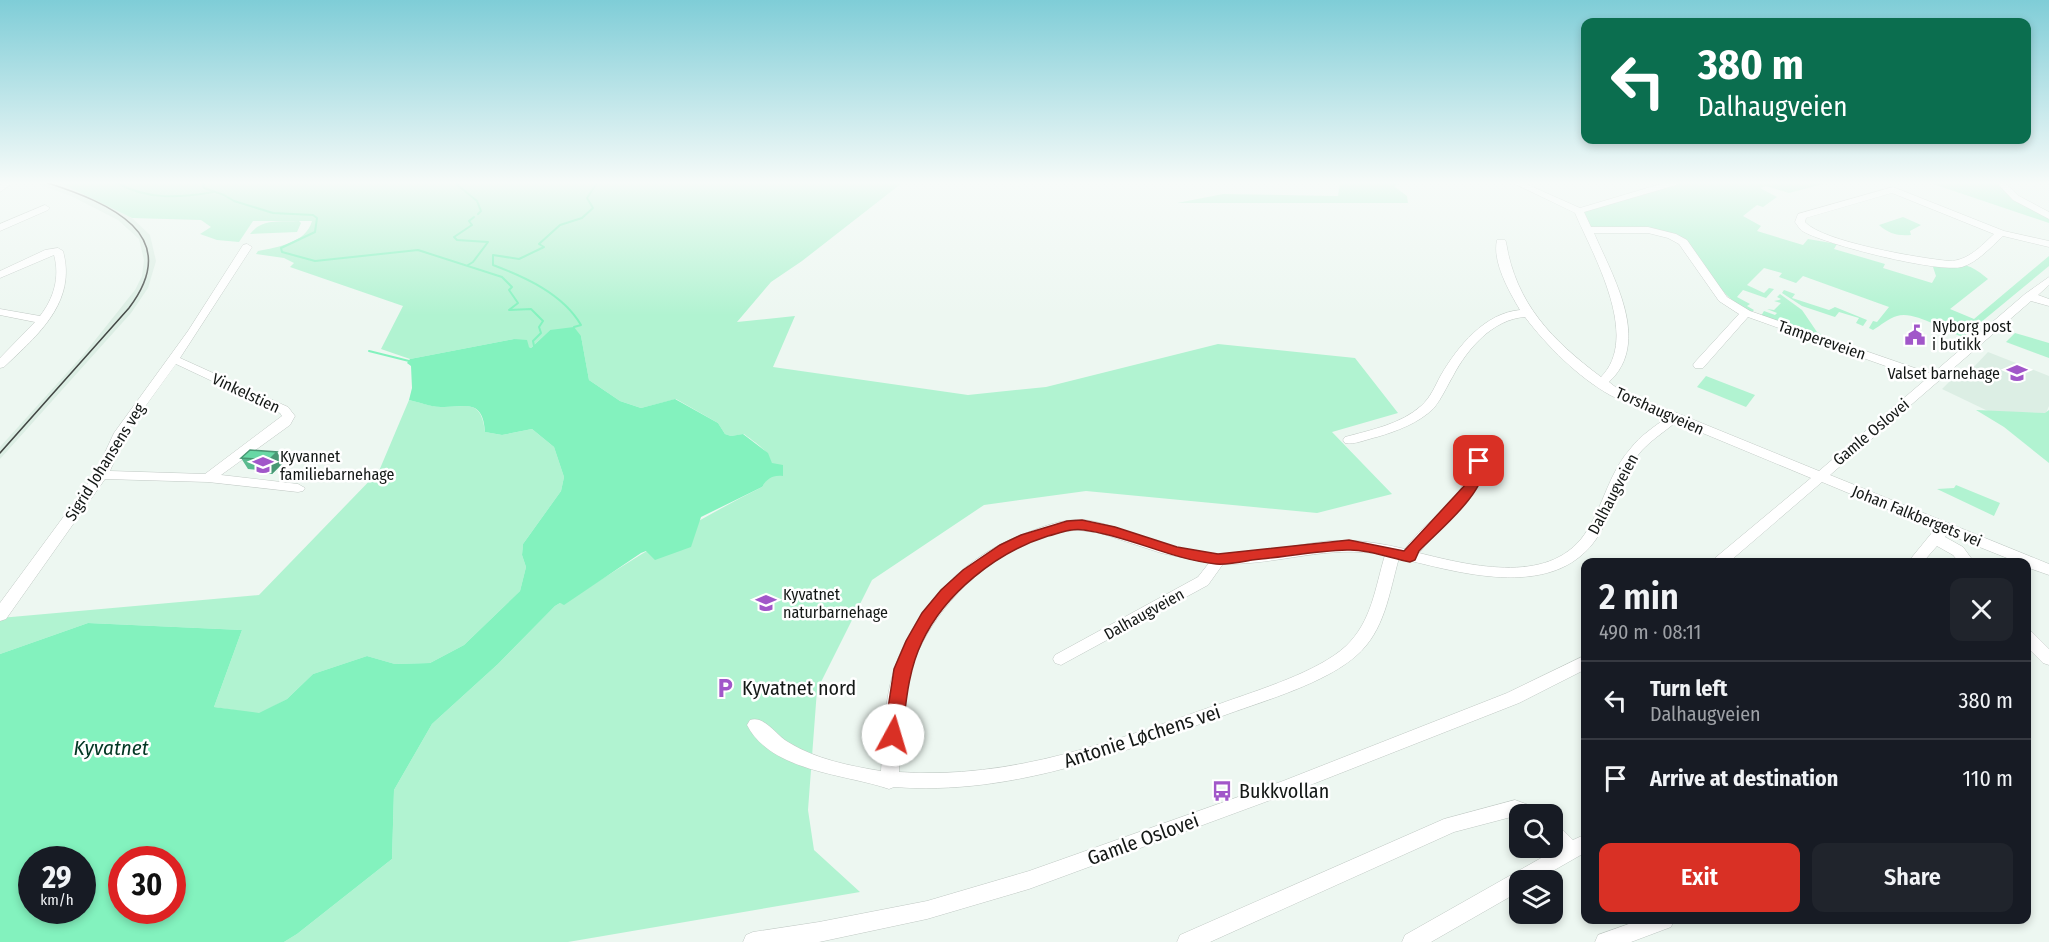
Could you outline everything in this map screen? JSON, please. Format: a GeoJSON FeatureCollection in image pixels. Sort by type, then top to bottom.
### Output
{"type":"FeatureCollection","features":[{"type":"Feature","properties":{"kind":"street"},"geometry":{"type":"LineString","coordinates":[[1587,227],[1620,314],[1624,333],[1622,352],[1610,378],[1600,383]]}},
{"type":"Feature","properties":{"kind":"street"},"geometry":{"type":"LineString","coordinates":[[1804,227],[1822,235],[1919,261],[1947,265],[1966,261],[2001,233]]}},
{"type":"Feature","properties":{"kind":"street"},"geometry":{"type":"LineString","coordinates":[[1986,227],[2001,233],[2049,244]]}},
{"type":"Feature","properties":{"kind":"street","name":"Tampereveien"},"geometry":{"type":"LineString","coordinates":[[1588,230],[1648,230],[1672,236],[1683,242],[1723,299],[1746,313],[1932,378]]}},
{"type":"Feature","properties":{"kind":"street","name":"Torshaugveien"},"geometry":{"type":"LineString","coordinates":[[1501,242],[1505,273],[1529,313],[1555,345],[1600,383],[1634,402],[1819,477]]}},
{"type":"Feature","properties":{"kind":"street","name":"Sigrid Johansens veg"},"geometry":{"type":"LineString","coordinates":[[0,615],[101,475],[120,434],[174,359],[247,247]]}},
{"type":"Feature","properties":{"kind":"street"},"geometry":{"type":"LineString","coordinates":[[0,275],[54,250],[59,252],[64,281],[58,300],[0,364]]}},
{"type":"Feature","properties":{"kind":"street","name":"Gamle Oslovei"},"geometry":{"type":"LineString","coordinates":[[1725,558],[2049,280]]}},
{"type":"Feature","properties":{"kind":"street"},"geometry":{"type":"LineString","coordinates":[[2029,296],[2049,303]]}},
{"type":"Feature","properties":{"kind":"street"},"geometry":{"type":"LineString","coordinates":[[0,312],[42,320]]}},
{"type":"Feature","properties":{"kind":"street"},"geometry":{"type":"LineString","coordinates":[[1350,440],[1384,430],[1422,411],[1440,392],[1446,375],[1470,342],[1497,321],[1517,313],[1529,313]]}},
{"type":"Feature","properties":{"kind":"street"},"geometry":{"type":"LineString","coordinates":[[1699,365],[1746,313]]}},
{"type":"Feature","properties":{"kind":"street","name":"Vinkelstien"},"geometry":{"type":"LineString","coordinates":[[174,359],[284,410],[289,416],[285,422],[208,478]]}},
{"type":"Feature","properties":{"kind":"street","name":"Dalhaugveien"},"geometry":{"type":"LineString","coordinates":[[889,781],[895,712],[903,669],[914,641],[928,617],[947,594],[969,574],[1005,548],[1051,530],[1082,525],[1110,531],[1185,554],[1218,559],[1349,545],[1445,566],[1501,573],[1527,572],[1560,563],[1580,550],[1588,541],[1633,453],[1673,418]]}},
{"type":"Feature","properties":{"kind":"street"},"geometry":{"type":"LineString","coordinates":[[1402,555],[1412,550],[1471,487],[1479,473],[1479,461]]}},
{"type":"Feature","properties":{"kind":"street"},"geometry":{"type":"LineString","coordinates":[[101,475],[208,478],[298,488]]}},
{"type":"Feature","properties":{"kind":"street","name":"Johan Falkbergets vei"},"geometry":{"type":"LineString","coordinates":[[1819,477],[1941,533],[2021,558]]}},
{"type":"Feature","properties":{"kind":"street"},"geometry":{"type":"LineString","coordinates":[[1919,558],[1941,533]]}},
{"type":"Feature","properties":{"kind":"street","name":"Johan Falkbergets vei"},"geometry":{"type":"LineString","coordinates":[[1941,533],[1964,558]]}},
{"type":"Feature","properties":{"kind":"street","name":"Antonie Løchens vei"},"geometry":{"type":"LineString","coordinates":[[756,725],[765,736],[785,751],[801,758],[848,773],[889,781],[916,782],[972,778],[1033,770],[1095,755],[1302,681],[1350,652],[1367,632],[1381,607],[1402,555]]}},
{"type":"Feature","properties":{"kind":"street","name":"Dalhaugveien"},"geometry":{"type":"LineString","coordinates":[[1061,660],[1203,581],[1213,570],[1218,559]]}},
{"type":"Feature","properties":{"kind":"street","name":"Johan Falkbergets vei"},"geometry":{"type":"LineString","coordinates":[[2031,561],[2047,566]]}},
{"type":"Feature","properties":{"kind":"street"},"geometry":{"type":"LineString","coordinates":[[2031,641],[2049,659]]}},
{"type":"Feature","properties":{"kind":"street","name":"Gamle Oslovei"},"geometry":{"type":"LineString","coordinates":[[753,942],[819,932],[927,910],[1029,880],[1289,786],[1513,698],[1581,664]]}},
{"type":"Feature","properties":{"kind":"street"},"geometry":{"type":"LineString","coordinates":[[1187,942],[1451,825],[1509,810]]}},
{"type":"Feature","properties":{"kind":"street"},"geometry":{"type":"LineString","coordinates":[[1563,838],[1578,846]]}},
{"type":"Feature","properties":{"kind":"street"},"geometry":{"type":"LineString","coordinates":[[1412,942],[1578,846]]}},
{"type":"Feature","properties":{"kind":"street"},"geometry":{"type":"LineString","coordinates":[[1605,942],[1653,924]]}},
{"type":"Feature","properties":{"kind":"shaded area"},"geometry":{"type":"Polygon","coordinates":[[[126,227],[141,227],[150,235],[156,261],[148,288],[131,313],[0,459],[0,447],[84,354],[135,290],[142,276],[144,260],[139,239],[126,227]]]}},
{"type":"Feature","properties":{"kind":"shaded area"},"geometry":{"type":"Polygon","coordinates":[[[211,227],[249,227],[239,242],[217,240],[200,234],[211,227]]]}},
{"type":"Feature","properties":{"kind":"shaded area"},"geometry":{"type":"Polygon","coordinates":[[[258,227],[299,227],[297,232],[250,234],[258,227]]]}},
{"type":"Feature","properties":{"kind":"shaded area"},"geometry":{"type":"Polygon","coordinates":[[[846,227],[771,282],[737,322],[795,316],[773,367],[968,395],[1046,387],[1218,344],[1355,358],[1398,413],[1332,432],[1392,494],[1317,513],[1086,491],[984,505],[872,580],[817,690],[808,810],[814,850],[860,892],[568,942],[284,942],[392,859],[394,790],[432,724],[498,664],[555,606],[560,603],[564,604],[661,542],[762,487],[768,478],[774,475],[771,460],[756,443],[744,434],[731,436],[725,434],[718,423],[676,399],[641,408],[620,401],[589,380],[581,336],[550,330],[531,348],[514,339],[410,359],[381,349],[403,306],[290,267],[294,263],[284,258],[256,254],[258,251],[290,243],[298,239],[309,228],[846,227]]]}},
{"type":"Feature","properties":{"kind":"shaded area"},"geometry":{"type":"Polygon","coordinates":[[[1587,227],[1760,227],[1757,231],[1803,245],[1808,239],[1837,244],[1834,249],[1885,264],[1883,268],[1932,283],[1936,276],[1932,264],[1962,264],[1988,279],[1950,309],[1974,319],[2049,256],[2049,266],[1963,337],[1921,319],[1904,315],[1891,318],[1873,330],[1869,328],[1873,321],[1877,322],[1889,307],[1803,276],[1796,283],[1779,277],[1782,273],[1764,268],[1747,285],[1764,293],[1769,288],[1774,289],[1766,298],[1743,290],[1737,297],[1750,304],[1747,306],[1754,310],[1752,312],[1738,305],[1726,294],[1696,257],[1673,237],[1651,230],[1588,230],[1587,227]]]}},
{"type":"Feature","properties":{"kind":"shaded area"},"geometry":{"type":"Polygon","coordinates":[[[1917,227],[1910,231],[1911,235],[1898,235],[1883,228],[1917,227]]]}},
{"type":"Feature","properties":{"kind":"shaded area"},"geometry":{"type":"Polygon","coordinates":[[[1784,290],[1795,294],[1792,298],[1829,310],[1835,307],[1867,320],[1863,326],[1856,323],[1859,318],[1839,312],[1835,317],[1802,306],[1782,293],[1784,290]]]}},
{"type":"Feature","properties":{"kind":"shaded area"},"geometry":{"type":"Polygon","coordinates":[[[1780,294],[1802,310],[1817,332],[1830,339],[1761,316],[1764,311],[1775,315],[1777,313],[1767,309],[1774,310],[1781,303],[1774,301],[1781,299],[1777,297],[1780,294]]]}},
{"type":"Feature","properties":{"kind":"shaded area"},"geometry":{"type":"Polygon","coordinates":[[[2015,333],[2049,343],[2049,358],[2006,342],[2015,333]]]}},
{"type":"Feature","properties":{"kind":"shaded area"},"geometry":{"type":"Polygon","coordinates":[[[1988,352],[2049,376],[2049,406],[2046,413],[1990,412],[1942,389],[1951,380],[1968,373],[1988,352]]]}},
{"type":"Feature","properties":{"kind":"shaded area"},"geometry":{"type":"Polygon","coordinates":[[[1706,376],[1755,395],[1746,407],[1697,387],[1706,376]]]}},
{"type":"Feature","properties":{"kind":"shaded area"},"geometry":{"type":"Polygon","coordinates":[[[409,400],[437,407],[464,406],[476,409],[480,413],[485,432],[502,435],[532,429],[554,447],[564,477],[561,491],[523,544],[522,555],[526,567],[520,591],[464,645],[430,663],[395,664],[367,656],[313,674],[287,699],[259,714],[214,707],[242,630],[88,623],[0,654],[0,618],[259,595],[379,471],[409,400]]]}},
{"type":"Feature","properties":{"kind":"shaded area"},"geometry":{"type":"Polygon","coordinates":[[[1976,410],[2045,413],[2049,410],[2049,463],[2004,427],[1976,410]]]}},
{"type":"Feature","properties":{"kind":"shaded area"},"geometry":{"type":"Polygon","coordinates":[[[1956,485],[2000,503],[1994,516],[1937,489],[1954,488],[1956,485]]]}},
{"type":"Feature","properties":{"kind":"water","name":"Kyvatnet"},"geometry":{"type":"Polygon","coordinates":[[[574,327],[581,336],[589,380],[620,401],[641,408],[675,399],[718,423],[725,434],[731,436],[743,434],[768,453],[772,463],[783,465],[783,476],[771,478],[762,487],[701,517],[691,547],[655,560],[646,551],[641,553],[564,605],[560,603],[555,606],[498,664],[432,724],[394,790],[392,859],[284,942],[0,942],[0,654],[88,623],[242,630],[214,707],[259,713],[287,699],[313,674],[367,656],[395,664],[430,663],[464,645],[520,591],[526,567],[522,555],[523,544],[561,491],[564,477],[554,447],[532,429],[502,435],[485,432],[480,413],[476,409],[464,406],[437,407],[409,400],[412,388],[411,366],[407,363],[410,359],[514,339],[527,340],[531,348],[550,330],[574,327]]]}},
{"type":"Feature","properties":{"kind":"building"},"geometry":{"type":"Polygon","coordinates":[[[250,450],[277,452],[266,463],[254,462],[257,459],[241,458],[250,450]]]}},
{"type":"Feature","properties":{"kind":"waterway"},"geometry":{"type":"LineString","coordinates":[[316,227],[315,232],[281,248],[282,252],[315,261],[418,250],[502,277],[512,287],[509,290],[518,303],[509,310],[531,309],[543,321],[539,327],[541,333],[533,341],[534,346]]}},
{"type":"Feature","properties":{"kind":"waterway"},"geometry":{"type":"LineString","coordinates":[[468,265],[473,262],[488,242],[457,240],[454,237],[469,227]]}},
{"type":"Feature","properties":{"kind":"waterway"},"geometry":{"type":"LineString","coordinates":[[558,227],[539,244],[544,247],[519,259],[493,255],[493,265],[530,281],[554,296],[564,304],[581,325],[574,327]]}},
{"type":"Feature","properties":{"kind":"waterway"},"geometry":{"type":"LineString","coordinates":[[369,351],[409,361]]}},
{"type":"Feature","properties":{"kind":"tram line"},"geometry":{"type":"LineString","coordinates":[[0,453],[129,308],[144,282],[149,260],[144,241],[133,227]]}},
{"type":"Feature","properties":{"kind":"place","name":"Nyborg post i butikk"},"geometry":{"type":"Point","coordinates":[1915,335]}},
{"type":"Feature","properties":{"kind":"place","name":"Valset barnehage"},"geometry":{"type":"Point","coordinates":[2017,373]}},
{"type":"Feature","properties":{"kind":"place","name":"Kyvannet familiebarnehage"},"geometry":{"type":"Point","coordinates":[263,465]}},
{"type":"Feature","properties":{"kind":"place","name":"Kyvatnet naturbarnehage"},"geometry":{"type":"Point","coordinates":[766,603]}},
{"type":"Feature","properties":{"kind":"place","name":"Kyvatnet nord"},"geometry":{"type":"Point","coordinates":[725,688]}},
{"type":"Feature","properties":{"kind":"place","name":"Bukkvollan"},"geometry":{"type":"Point","coordinates":[1222,791]}},
{"type":"Feature","properties":{"kind":"route"},"geometry":{"type":"LineString","coordinates":[[893,735],[903,669],[914,641],[928,617],[947,594],[969,574],[1005,548],[1026,538],[1067,526],[1082,525],[1095,526],[1176,552],[1218,559],[1349,545],[1410,557],[1412,550],[1471,487],[1479,473],[1479,461]]}}]}
